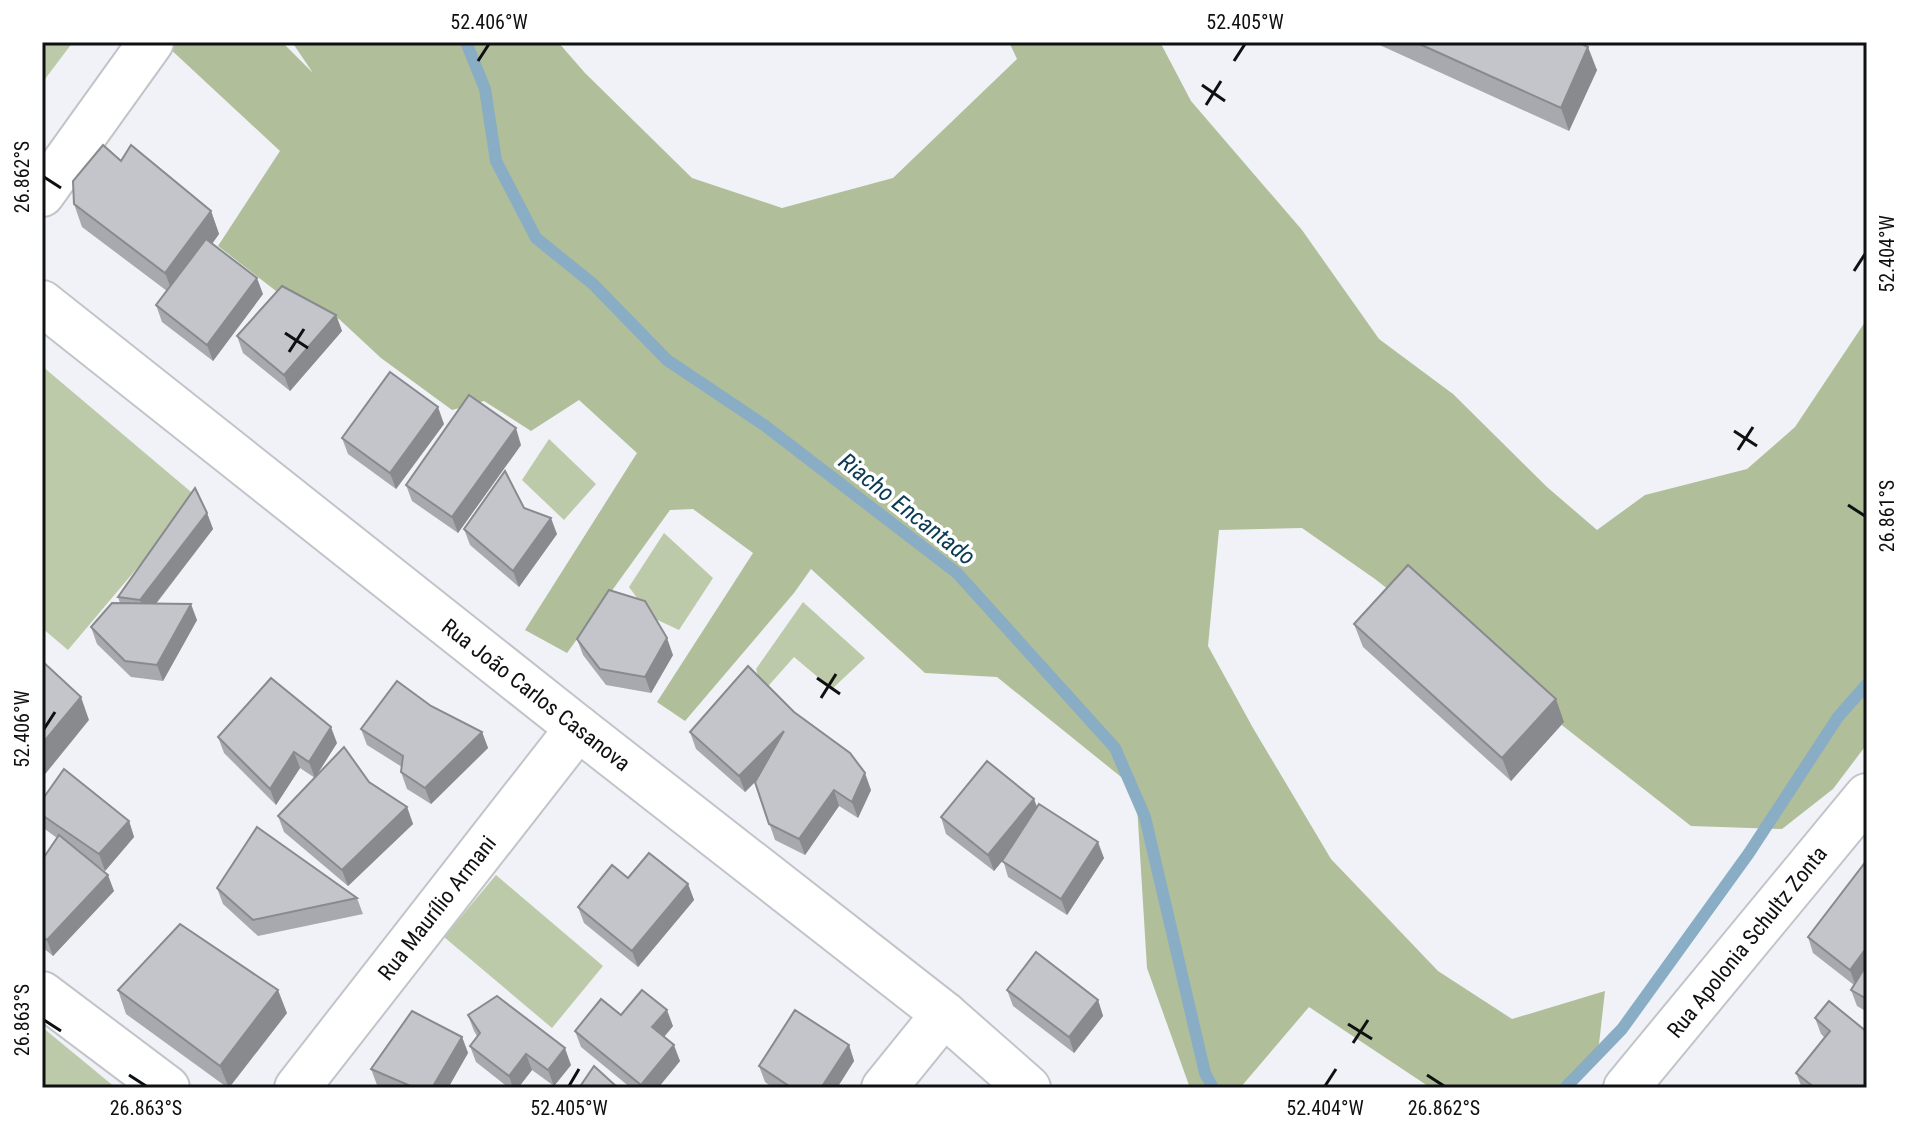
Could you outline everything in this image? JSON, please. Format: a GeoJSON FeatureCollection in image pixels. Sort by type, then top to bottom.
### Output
{"type":"FeatureCollection","features":[{"type":"Feature","properties":{"kind":"street"},"geometry":{"type":"LineString","coordinates":[[42,194],[151,42]]}},
{"type":"Feature","properties":{"kind":"street","name":"Rua João Carlos Casanova"},"geometry":{"type":"LineString","coordinates":[[42,303],[944,1014],[1028,1088]]}},
{"type":"Feature","properties":{"kind":"street","name":"Rua Maurílio Armani"},"geometry":{"type":"LineString","coordinates":[[297,1088],[578,728]]}},
{"type":"Feature","properties":{"kind":"street","name":"Rua Apolonia Schultz Zonta"},"geometry":{"type":"LineString","coordinates":[[1626,1088],[1867,796]]}},
{"type":"Feature","properties":{"kind":"street"},"geometry":{"type":"LineString","coordinates":[[42,994],[167,1088]]}},
{"type":"Feature","properties":{"kind":"street"},"geometry":{"type":"LineString","coordinates":[[884,1088],[944,1014]]}},
{"type":"Feature","properties":{"kind":"green space"},"geometry":{"type":"Polygon","coordinates":[[[42,42],[73,42],[42,83],[42,42]]]}},
{"type":"Feature","properties":{"kind":"green space"},"geometry":{"type":"Polygon","coordinates":[[[172,42],[282,42],[313,73],[292,42],[558,42],[585,73],[692,178],[782,208],[893,178],[1017,59],[1009,42],[1160,42],[1191,101],[1302,230],[1379,339],[1453,394],[1547,487],[1597,530],[1645,495],[1747,469],[1795,427],[1867,319],[1867,744],[1833,789],[1782,829],[1691,826],[1375,579],[1302,528],[1219,530],[1208,646],[1331,859],[1438,971],[1512,1019],[1605,991],[1599,1044],[1571,1088],[1431,1088],[1309,1007],[1240,1088],[1190,1088],[1147,968],[1136,789],[997,677],[925,673],[811,569],[685,721],[657,702],[753,553],[693,509],[670,510],[567,653],[525,630],[637,453],[579,400],[531,431],[484,401],[452,410],[381,358],[339,319],[276,291],[218,246],[280,151],[167,46],[172,42]]]}},
{"type":"Feature","properties":{"kind":"green space"},"geometry":{"type":"Polygon","coordinates":[[[42,366],[197,497],[68,650],[42,628],[42,366]]]}},
{"type":"Feature","properties":{"kind":"green space"},"geometry":{"type":"Polygon","coordinates":[[[549,439],[596,484],[564,520],[522,480],[549,439]]]}},
{"type":"Feature","properties":{"kind":"green space"},"geometry":{"type":"Polygon","coordinates":[[[664,533],[713,578],[679,630],[651,617],[629,587],[664,533]]]}},
{"type":"Feature","properties":{"kind":"green space"},"geometry":{"type":"Polygon","coordinates":[[[803,602],[865,658],[832,689],[794,657],[763,692],[756,669],[803,602]]]}},
{"type":"Feature","properties":{"kind":"green space"},"geometry":{"type":"Polygon","coordinates":[[[496,875],[603,966],[552,1028],[444,937],[496,875]]]}},
{"type":"Feature","properties":{"kind":"green space"},"geometry":{"type":"Polygon","coordinates":[[[42,1027],[116,1088],[42,1088],[42,1027]]]}},
{"type":"Feature","properties":{"kind":"building"},"geometry":{"type":"Polygon","coordinates":[[[1415,42],[1578,42],[1588,47],[1561,108],[1415,42]]]}},
{"type":"Feature","properties":{"kind":"building"},"geometry":{"type":"Polygon","coordinates":[[[103,145],[121,161],[131,145],[211,211],[165,273],[74,204],[73,181],[103,145]]]}},
{"type":"Feature","properties":{"kind":"building"},"geometry":{"type":"Polygon","coordinates":[[[206,239],[257,278],[207,345],[156,305],[206,239]]]}},
{"type":"Feature","properties":{"kind":"building"},"geometry":{"type":"Polygon","coordinates":[[[282,286],[336,315],[284,375],[237,336],[282,286]]]}},
{"type":"Feature","properties":{"kind":"building"},"geometry":{"type":"Polygon","coordinates":[[[390,372],[438,407],[390,473],[342,438],[390,372]]]}},
{"type":"Feature","properties":{"kind":"building"},"geometry":{"type":"Polygon","coordinates":[[[469,395],[516,428],[452,517],[406,485],[469,395]]]}},
{"type":"Feature","properties":{"kind":"building"},"geometry":{"type":"Polygon","coordinates":[[[505,471],[524,508],[551,518],[513,571],[464,529],[505,471]]]}},
{"type":"Feature","properties":{"kind":"building"},"geometry":{"type":"Polygon","coordinates":[[[195,488],[207,513],[140,600],[118,597],[195,488]]]}},
{"type":"Feature","properties":{"kind":"building"},"geometry":{"type":"Polygon","coordinates":[[[1408,565],[1556,699],[1502,758],[1354,624],[1408,565]]]}},
{"type":"Feature","properties":{"kind":"building"},"geometry":{"type":"Polygon","coordinates":[[[609,590],[645,601],[667,638],[645,677],[600,669],[577,639],[609,590]]]}},
{"type":"Feature","properties":{"kind":"building"},"geometry":{"type":"Polygon","coordinates":[[[112,603],[191,604],[157,665],[125,661],[91,627],[112,603]]]}},
{"type":"Feature","properties":{"kind":"building"},"geometry":{"type":"Polygon","coordinates":[[[42,661],[81,697],[42,744],[42,661]]]}},
{"type":"Feature","properties":{"kind":"building"},"geometry":{"type":"Polygon","coordinates":[[[748,666],[794,712],[850,753],[865,773],[852,802],[834,790],[799,839],[769,824],[755,782],[784,731],[739,776],[690,732],[748,666]]]}},
{"type":"Feature","properties":{"kind":"building"},"geometry":{"type":"Polygon","coordinates":[[[271,678],[331,727],[309,762],[294,752],[270,789],[218,737],[271,678]]]}},
{"type":"Feature","properties":{"kind":"building"},"geometry":{"type":"Polygon","coordinates":[[[397,681],[431,706],[482,732],[425,788],[401,772],[403,756],[361,729],[397,681]]]}},
{"type":"Feature","properties":{"kind":"building"},"geometry":{"type":"Polygon","coordinates":[[[344,747],[369,782],[407,807],[342,870],[278,816],[344,747]]]}},
{"type":"Feature","properties":{"kind":"building"},"geometry":{"type":"Polygon","coordinates":[[[987,761],[1034,799],[988,855],[941,817],[987,761]]]}},
{"type":"Feature","properties":{"kind":"building"},"geometry":{"type":"Polygon","coordinates":[[[64,769],[129,821],[99,854],[42,815],[42,800],[64,769]]]}},
{"type":"Feature","properties":{"kind":"building"},"geometry":{"type":"Polygon","coordinates":[[[1039,804],[1098,842],[1061,899],[1002,861],[1039,804]]]}},
{"type":"Feature","properties":{"kind":"building"},"geometry":{"type":"Polygon","coordinates":[[[257,827],[357,898],[253,920],[217,888],[257,827]]]}},
{"type":"Feature","properties":{"kind":"building"},"geometry":{"type":"Polygon","coordinates":[[[59,835],[108,875],[47,940],[42,936],[42,860],[59,835]]]}},
{"type":"Feature","properties":{"kind":"building"},"geometry":{"type":"Polygon","coordinates":[[[649,853],[688,884],[632,951],[578,907],[612,865],[628,878],[649,853]]]}},
{"type":"Feature","properties":{"kind":"building"},"geometry":{"type":"Polygon","coordinates":[[[1867,860],[1867,947],[1850,970],[1808,937],[1867,860]]]}},
{"type":"Feature","properties":{"kind":"building"},"geometry":{"type":"Polygon","coordinates":[[[180,924],[278,990],[220,1066],[118,990],[180,924]]]}},
{"type":"Feature","properties":{"kind":"building"},"geometry":{"type":"Polygon","coordinates":[[[1036,952],[1098,1000],[1069,1037],[1007,990],[1036,952]]]}},
{"type":"Feature","properties":{"kind":"building"},"geometry":{"type":"Polygon","coordinates":[[[1867,964],[1867,999],[1851,990],[1867,964]]]}},
{"type":"Feature","properties":{"kind":"building"},"geometry":{"type":"Polygon","coordinates":[[[642,990],[667,1010],[652,1027],[674,1045],[641,1085],[575,1031],[601,999],[621,1015],[642,990]]]}},
{"type":"Feature","properties":{"kind":"building"},"geometry":{"type":"Polygon","coordinates":[[[497,996],[565,1048],[548,1070],[526,1054],[509,1076],[470,1046],[480,1033],[468,1015],[497,996]]]}},
{"type":"Feature","properties":{"kind":"building"},"geometry":{"type":"Polygon","coordinates":[[[1829,1001],[1867,1032],[1867,1088],[1815,1088],[1796,1073],[1830,1031],[1815,1018],[1829,1001]]]}},
{"type":"Feature","properties":{"kind":"building"},"geometry":{"type":"Polygon","coordinates":[[[795,1010],[849,1045],[821,1088],[792,1088],[759,1066],[795,1010]]]}},
{"type":"Feature","properties":{"kind":"building"},"geometry":{"type":"Polygon","coordinates":[[[412,1011],[462,1037],[432,1088],[415,1088],[371,1069],[412,1011]]]}},
{"type":"Feature","properties":{"kind":"building"},"geometry":{"type":"Polygon","coordinates":[[[594,1066],[618,1088],[579,1088],[594,1066]]]}},
{"type":"Feature","properties":{"kind":"waterway","name":"Riacho Encantado"},"geometry":{"type":"LineString","coordinates":[[466,42],[485,89],[496,161],[536,238],[593,284],[667,360],[764,425],[957,573],[1115,748],[1145,817],[1205,1073],[1213,1088]]}},
{"type":"Feature","properties":{"kind":"waterway"},"geometry":{"type":"LineString","coordinates":[[1565,1088],[1622,1029],[1749,853],[1838,717],[1867,684]]}}]}
